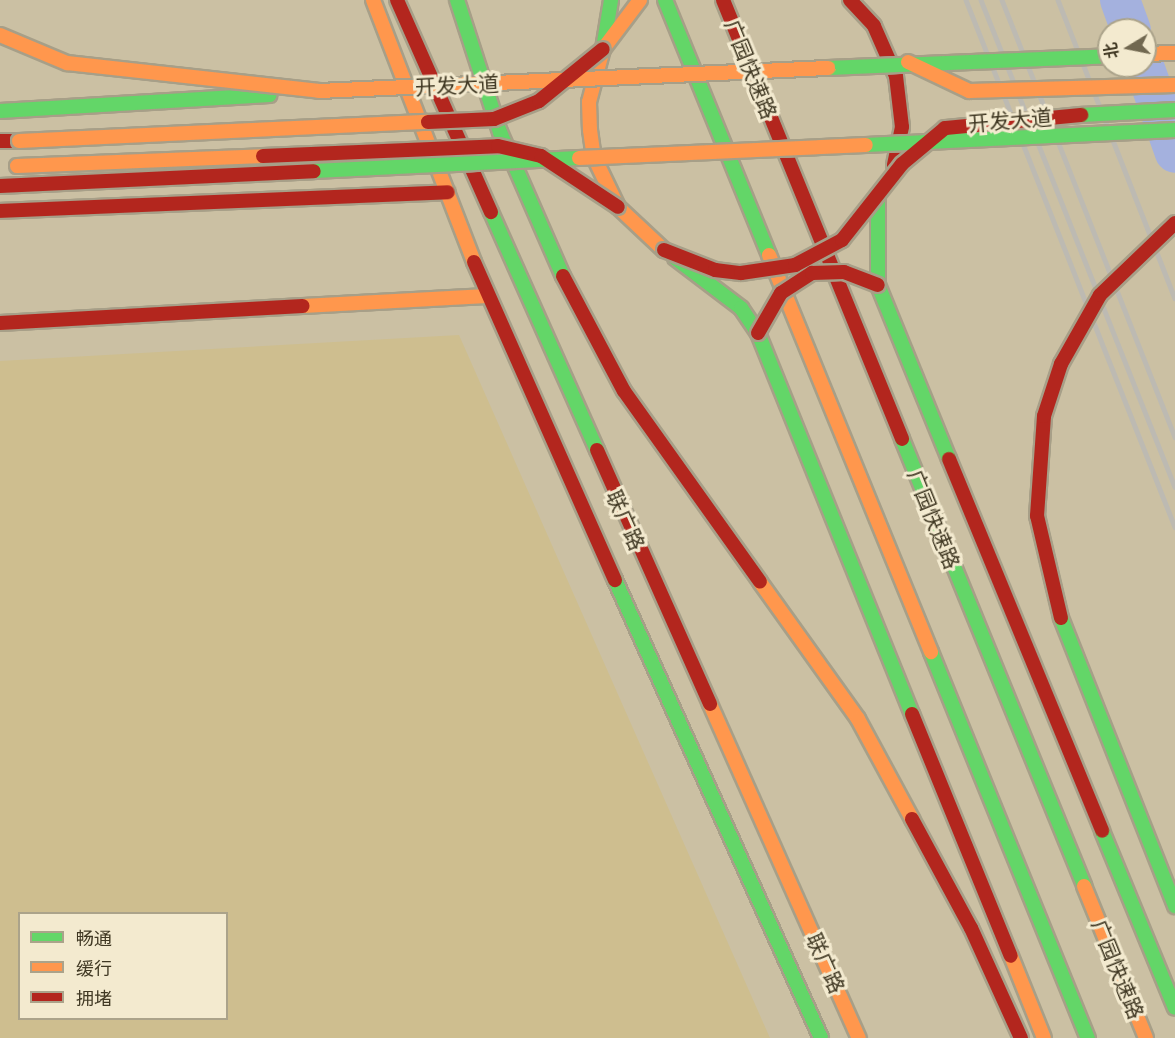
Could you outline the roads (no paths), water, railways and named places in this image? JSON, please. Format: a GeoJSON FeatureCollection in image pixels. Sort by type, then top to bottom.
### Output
{"type":"FeatureCollection","features":[{"type":"Feature","properties":{"kind":"main road","name":"联广路"},"geometry":{"type":"LineString","coordinates":[[373,0],[487,296],[822,1038]]}},
{"type":"Feature","properties":{"kind":"main road","name":"联广路"},"geometry":{"type":"LineString","coordinates":[[397,0],[859,1038]]}},
{"type":"Feature","properties":{"kind":"main road"},"geometry":{"type":"LineString","coordinates":[[457,0],[500,132],[576,307],[624,391],[858,719],[970,928],[1021,1038]]}},
{"type":"Feature","properties":{"kind":"main road"},"geometry":{"type":"LineString","coordinates":[[611,0],[603,49],[592,84],[590,130],[604,183],[618,207]]}},
{"type":"Feature","properties":{"kind":"main road"},"geometry":{"type":"LineString","coordinates":[[0,141],[494,119],[539,101],[603,49],[640,0]]}},
{"type":"Feature","properties":{"kind":"main road"},"geometry":{"type":"LineString","coordinates":[[665,0],[1088,1038]]}},
{"type":"Feature","properties":{"kind":"main road","name":"广园快速路"},"geometry":{"type":"LineString","coordinates":[[723,0],[1146,1038]]}},
{"type":"Feature","properties":{"kind":"main road"},"geometry":{"type":"LineString","coordinates":[[664,250],[723,271],[795,266],[842,240],[878,199],[890,177],[902,127],[888,51],[850,0]]}},
{"type":"Feature","properties":{"kind":"main road"},"geometry":{"type":"LineString","coordinates":[[0,35],[67,63],[319,91]]}},
{"type":"Feature","properties":{"kind":"main road","name":"开发大道"},"geometry":{"type":"LineString","coordinates":[[888,51],[969,91],[1175,85]]}},
{"type":"Feature","properties":{"kind":"main road"},"geometry":{"type":"LineString","coordinates":[[1157,54],[1175,53]]}},
{"type":"Feature","properties":{"kind":"main road","name":"开发大道"},"geometry":{"type":"LineString","coordinates":[[0,111],[319,91],[1097,57]]}},
{"type":"Feature","properties":{"kind":"main road"},"geometry":{"type":"LineString","coordinates":[[0,96],[404,79]]}},
{"type":"Feature","properties":{"kind":"main road","name":"开发大道"},"geometry":{"type":"LineString","coordinates":[[878,199],[902,164],[945,128],[990,120],[1175,110]]}},
{"type":"Feature","properties":{"kind":"main road"},"geometry":{"type":"LineString","coordinates":[[0,186],[1175,130]]}},
{"type":"Feature","properties":{"kind":"main road"},"geometry":{"type":"LineString","coordinates":[[0,167],[498,146],[541,156],[618,207],[664,250],[741,308],[758,333],[1044,1038]]}},
{"type":"Feature","properties":{"kind":"main road"},"geometry":{"type":"LineString","coordinates":[[0,211],[448,192]]}},
{"type":"Feature","properties":{"kind":"main road"},"geometry":{"type":"LineString","coordinates":[[878,199],[874,226],[878,285],[1175,1008]]}},
{"type":"Feature","properties":{"kind":"main road"},"geometry":{"type":"LineString","coordinates":[[1175,223],[1100,295],[1061,364],[1044,416],[1037,516],[1046,569],[1077,670],[1175,906]]}},
{"type":"Feature","properties":{"kind":"main road"},"geometry":{"type":"LineString","coordinates":[[758,333],[781,293],[812,273],[844,272],[878,285]]}},
{"type":"Feature","properties":{"kind":"main road"},"geometry":{"type":"LineString","coordinates":[[0,323],[487,296]]}},
{"type":"Feature","properties":{"kind":"waterway"},"geometry":{"type":"LineString","coordinates":[[1120,0],[1127,18]]}},
{"type":"Feature","properties":{"kind":"waterway"},"geometry":{"type":"LineString","coordinates":[[1148,78],[1175,153]]}},
{"type":"Feature","properties":{"kind":"railway"},"geometry":{"type":"LineString","coordinates":[[966,0],[1175,527]]}},
{"type":"Feature","properties":{"kind":"railway"},"geometry":{"type":"LineString","coordinates":[[981,0],[1175,487]]}},
{"type":"Feature","properties":{"kind":"railway"},"geometry":{"type":"LineString","coordinates":[[1002,0],[1175,437]]}},
{"type":"Feature","properties":{"kind":"railway"},"geometry":{"type":"LineString","coordinates":[[1058,0],[1175,298]]}}]}
